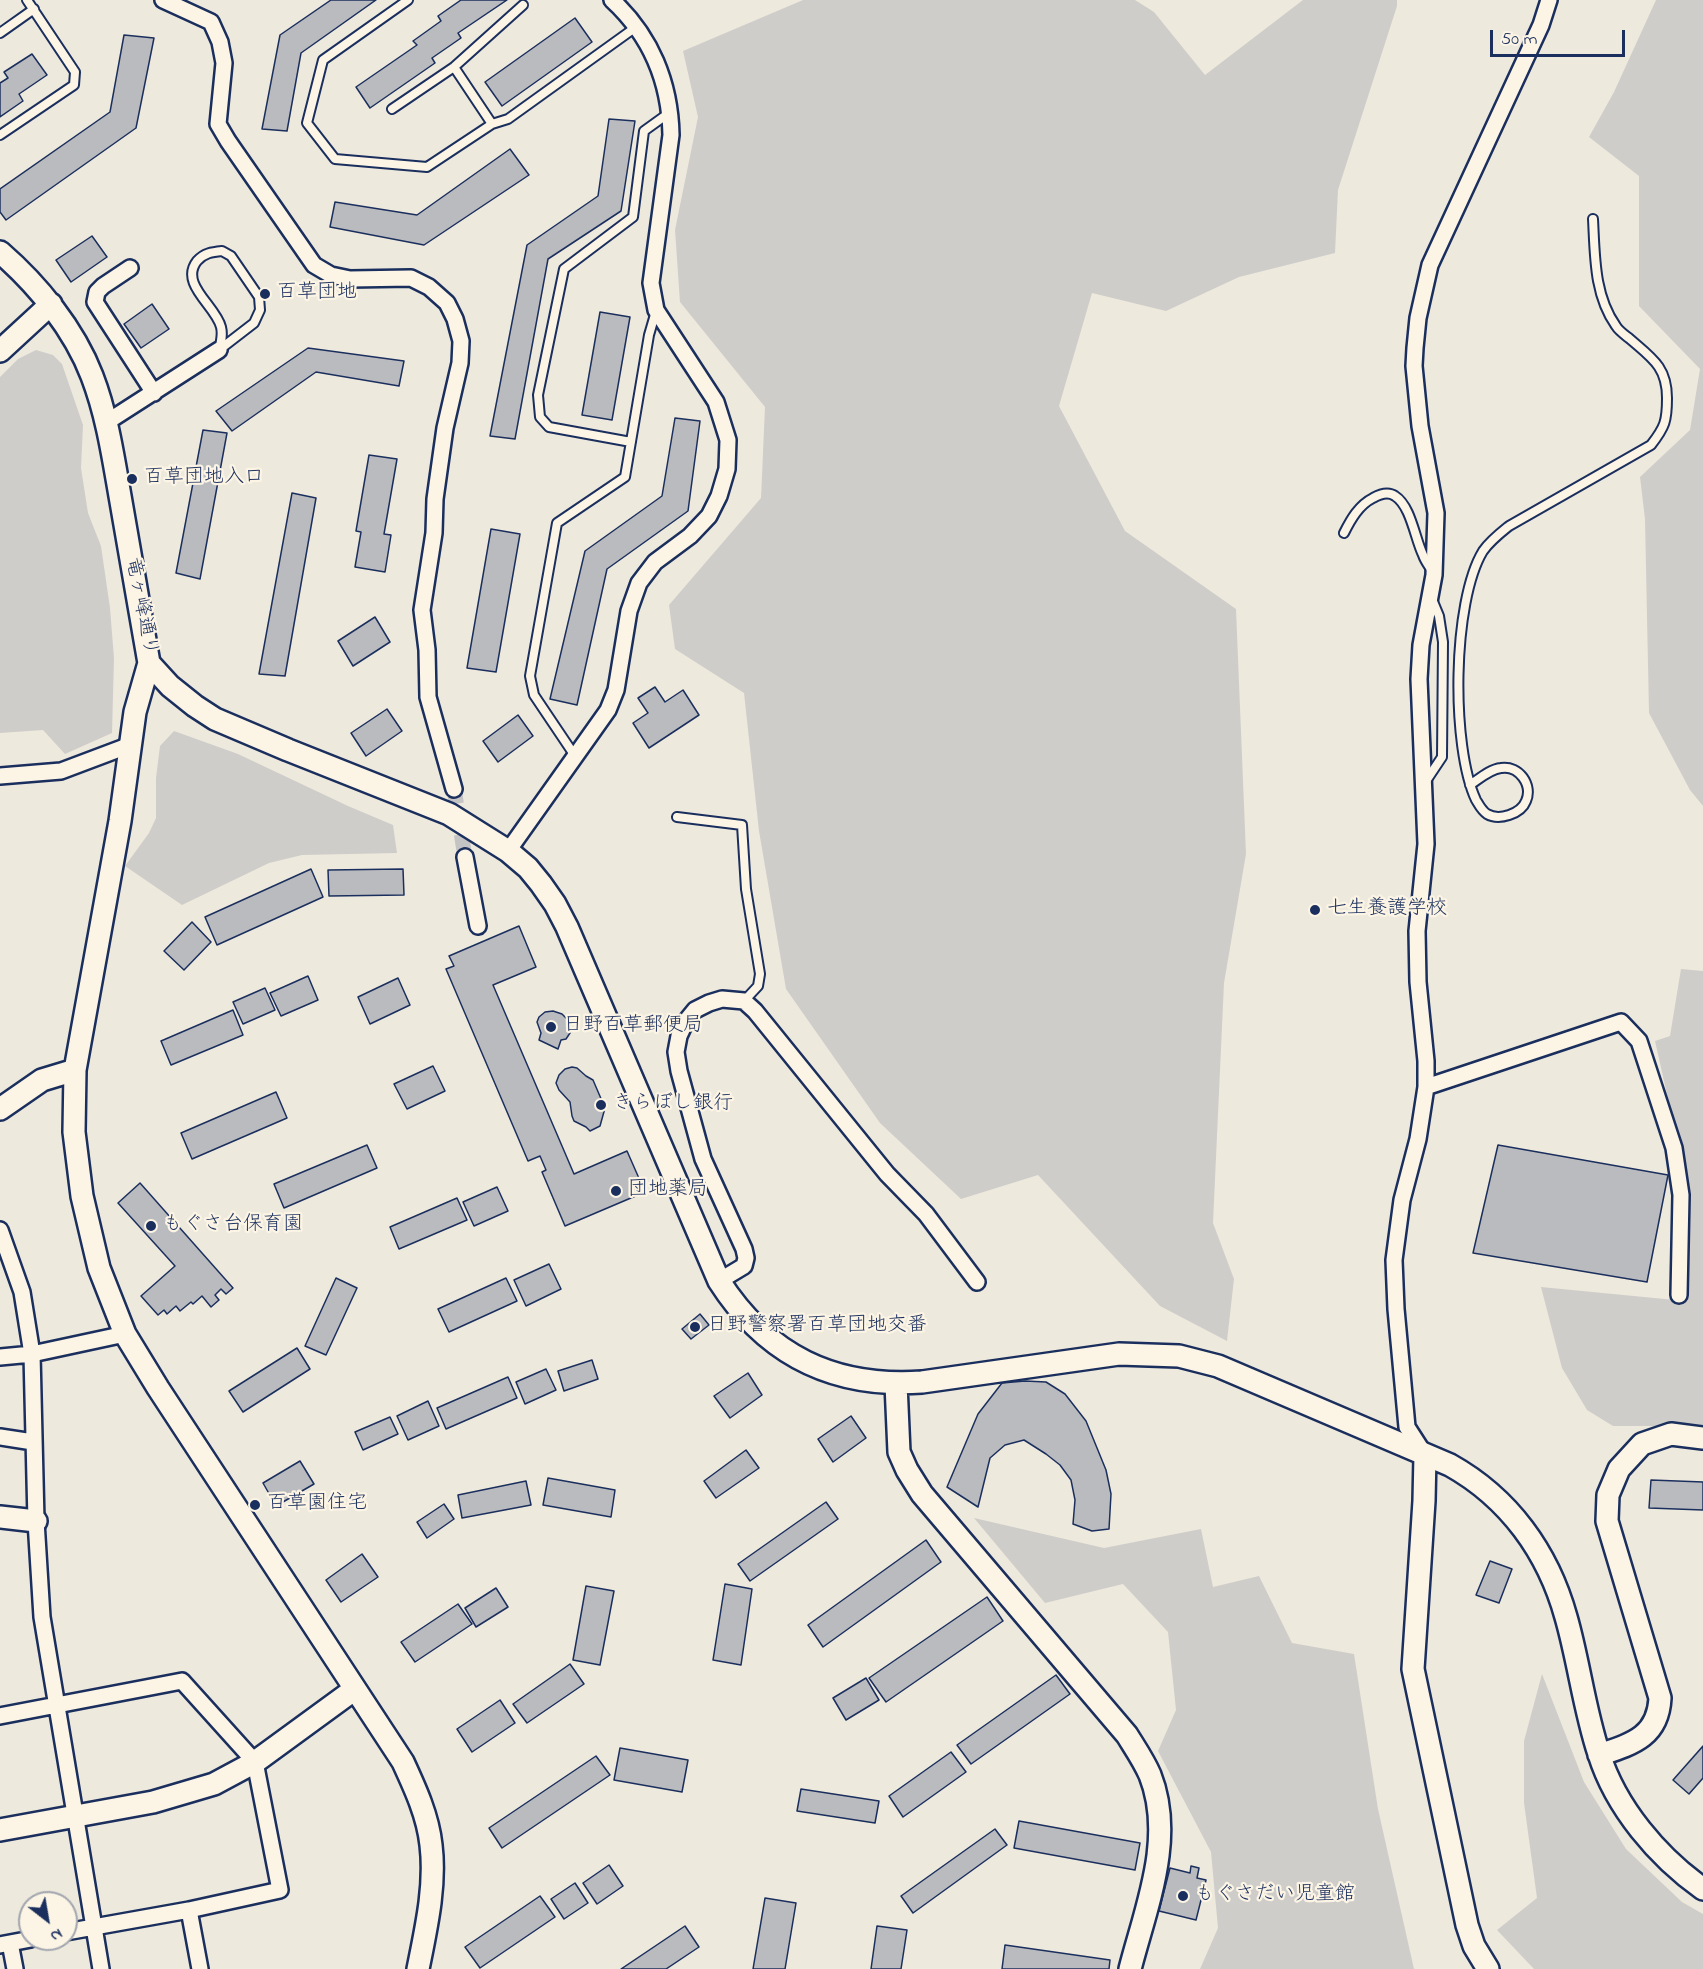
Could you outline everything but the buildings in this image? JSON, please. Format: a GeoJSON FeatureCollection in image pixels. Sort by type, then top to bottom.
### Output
{"type":"FeatureCollection","features":[{"type":"Feature","properties":{"kind":"street"},"geometry":{"type":"LineString","coordinates":[[163,0],[211,22],[220,42],[224,63],[218,124],[314,265],[331,275],[350,279],[411,278],[429,287],[447,303],[455,319],[461,341],[460,363],[445,428],[435,499],[434,533],[422,610],[427,650],[428,697],[454,789]]}},
{"type":"Feature","properties":{"kind":"street"},"geometry":{"type":"LineString","coordinates":[[508,851],[608,710],[616,690],[629,611],[639,583],[655,562],[690,536],[709,516],[719,496],[727,469],[728,440],[716,402],[656,310],[651,283],[652,261],[671,135],[666,89],[657,63],[636,27],[612,0]]}},
{"type":"Feature","properties":{"kind":"street"},"geometry":{"type":"LineString","coordinates":[[1488,1969],[1474,1946],[1467,1925],[1413,1669],[1425,1455],[1407,1427],[1396,1309],[1394,1260],[1400,1210],[1418,1139],[1426,1087],[1417,965],[1417,931],[1426,844],[1419,679],[1421,645],[1434,575],[1436,513],[1420,426],[1414,366],[1418,318],[1430,265],[1536,35],[1549,0]]}},
{"type":"Feature","properties":{"kind":"street","name":"竜ヶ峰通り"},"geometry":{"type":"LineString","coordinates":[[0,252],[51,304],[92,374],[107,422],[149,663],[170,686],[215,719],[449,814],[508,851],[528,868],[555,904],[567,927],[719,1281],[732,1302],[765,1337],[786,1352],[814,1366],[849,1377],[896,1384],[1119,1353],[1179,1356],[1218,1366],[1450,1465],[1470,1476],[1499,1500],[1521,1524],[1551,1574],[1566,1617],[1599,1755],[1609,1779],[1640,1829],[1656,1849],[1703,1889]]}},
{"type":"Feature","properties":{"kind":"street"},"geometry":{"type":"LineString","coordinates":[[130,268],[103,286],[97,292],[94,302],[154,393]]}},
{"type":"Feature","properties":{"kind":"street"},"geometry":{"type":"LineString","coordinates":[[0,351],[51,304]]}},
{"type":"Feature","properties":{"kind":"street"},"geometry":{"type":"LineString","coordinates":[[107,422],[219,350]]}},
{"type":"Feature","properties":{"kind":"street"},"geometry":{"type":"LineString","coordinates":[[149,663],[135,712],[120,821],[75,1070],[74,1132],[82,1196],[99,1268],[125,1334],[403,1762],[422,1805],[431,1844],[432,1885],[418,1969]]}},
{"type":"Feature","properties":{"kind":"street"},"geometry":{"type":"LineString","coordinates":[[0,776],[61,771],[130,745]]}},
{"type":"Feature","properties":{"kind":"street"},"geometry":{"type":"LineString","coordinates":[[465,857],[478,926]]}},
{"type":"Feature","properties":{"kind":"street"},"geometry":{"type":"LineString","coordinates":[[719,1281],[744,1266],[746,1258],[703,1159],[676,1052],[679,1036],[686,1021],[695,1010],[722,999],[744,1001],[755,1011],[886,1173],[926,1214],[976,1282]]}},
{"type":"Feature","properties":{"kind":"street"},"geometry":{"type":"LineString","coordinates":[[1426,1087],[1622,1022],[1639,1041],[1674,1148],[1681,1195],[1679,1295]]}},
{"type":"Feature","properties":{"kind":"street"},"geometry":{"type":"LineString","coordinates":[[0,1109],[42,1080],[75,1070]]}},
{"type":"Feature","properties":{"kind":"street"},"geometry":{"type":"LineString","coordinates":[[0,1230],[22,1292],[32,1354],[36,1521],[42,1617],[101,1969]]}},
{"type":"Feature","properties":{"kind":"street"},"geometry":{"type":"LineString","coordinates":[[0,1357],[32,1354],[125,1334]]}},
{"type":"Feature","properties":{"kind":"street"},"geometry":{"type":"LineString","coordinates":[[896,1384],[899,1452],[922,1494],[1127,1735],[1150,1775],[1159,1814],[1159,1855],[1130,1969]]}},
{"type":"Feature","properties":{"kind":"street"},"geometry":{"type":"LineString","coordinates":[[1599,1755],[1634,1743],[1654,1725],[1660,1711],[1660,1698],[1607,1521],[1608,1495],[1618,1468],[1642,1444],[1671,1434],[1703,1438]]}},
{"type":"Feature","properties":{"kind":"street"},"geometry":{"type":"LineString","coordinates":[[0,1437],[33,1442]]}},
{"type":"Feature","properties":{"kind":"street"},"geometry":{"type":"LineString","coordinates":[[0,1517],[36,1521]]}},
{"type":"Feature","properties":{"kind":"street"},"geometry":{"type":"LineString","coordinates":[[0,1716],[182,1681],[255,1762],[280,1890],[189,1910],[78,1929]]}},
{"type":"Feature","properties":{"kind":"street"},"geometry":{"type":"LineString","coordinates":[[0,1830],[153,1803],[214,1784],[255,1762],[355,1689]]}},
{"type":"Feature","properties":{"kind":"street"},"geometry":{"type":"LineString","coordinates":[[189,1910],[200,1969]]}},
{"type":"Feature","properties":{"kind":"street"},"geometry":{"type":"LineString","coordinates":[[5,1944],[15,1969]]}},
{"type":"Feature","properties":{"kind":"lane"},"geometry":{"type":"LineString","coordinates":[[0,135],[74,85],[75,72],[27,0]]}},
{"type":"Feature","properties":{"kind":"lane"},"geometry":{"type":"LineString","coordinates":[[408,0],[323,60],[307,123],[335,159],[427,167],[492,124],[507,119],[636,27]]}},
{"type":"Feature","properties":{"kind":"lane"},"geometry":{"type":"LineString","coordinates":[[392,109],[454,67],[523,5]]}},
{"type":"Feature","properties":{"kind":"lane"},"geometry":{"type":"LineString","coordinates":[[0,33],[34,9]]}},
{"type":"Feature","properties":{"kind":"lane"},"geometry":{"type":"LineString","coordinates":[[454,67],[492,124]]}},
{"type":"Feature","properties":{"kind":"lane"},"geometry":{"type":"LineString","coordinates":[[631,442],[549,427],[540,417],[538,394],[564,269],[633,217],[644,131],[670,112]]}},
{"type":"Feature","properties":{"kind":"lane"},"geometry":{"type":"LineString","coordinates":[[1470,785],[1500,768],[1511,768],[1519,772],[1526,781],[1528,791],[1526,801],[1519,810],[1508,816],[1493,817],[1485,813],[1477,803],[1470,785],[1465,765],[1458,705],[1461,632],[1472,577],[1483,552],[1494,538],[1509,526],[1651,445],[1664,428],[1667,416],[1667,382],[1661,369],[1650,356],[1617,327],[1600,293],[1596,273],[1593,219]]}},
{"type":"Feature","properties":{"kind":"lane"},"geometry":{"type":"LineString","coordinates":[[222,251],[231,256],[259,297],[260,310],[254,323],[219,350],[222,338],[220,325],[195,285],[192,276],[194,266],[201,257],[210,252],[222,251]]}},
{"type":"Feature","properties":{"kind":"lane"},"geometry":{"type":"LineString","coordinates":[[575,756],[534,695],[530,676],[557,523],[625,477],[649,335],[656,310]]}},
{"type":"Feature","properties":{"kind":"lane"},"geometry":{"type":"LineString","coordinates":[[1344,533],[1352,517],[1366,501],[1382,494],[1394,495],[1402,504],[1412,524],[1422,554],[1434,575]]}},
{"type":"Feature","properties":{"kind":"lane"},"geometry":{"type":"LineString","coordinates":[[1424,785],[1442,757],[1443,642],[1439,616],[1431,595]]}},
{"type":"Feature","properties":{"kind":"lane"},"geometry":{"type":"LineString","coordinates":[[1443,694],[1458,695]]}},
{"type":"Feature","properties":{"kind":"lane"},"geometry":{"type":"LineString","coordinates":[[677,817],[742,825],[746,889],[760,974],[758,986],[744,1001]]}},
{"type":"Feature","properties":{"kind":"shaded area"},"geometry":{"type":"Polygon","coordinates":[[[803,0],[1135,0],[1154,12],[1205,75],[1303,0],[1397,0],[1338,190],[1335,253],[1239,277],[1166,311],[1092,293],[1059,406],[1125,531],[1236,609],[1246,854],[1224,983],[1213,1223],[1234,1279],[1227,1341],[1160,1306],[1038,1175],[961,1199],[880,1123],[786,989],[759,831],[744,693],[675,649],[669,605],[761,498],[765,407],[680,302],[675,230],[698,117],[683,51],[803,0]]]}},
{"type":"Feature","properties":{"kind":"shaded area"},"geometry":{"type":"Polygon","coordinates":[[[1656,0],[1703,0],[1703,806],[1690,790],[1649,713],[1645,519],[1640,477],[1690,430],[1700,369],[1639,306],[1639,176],[1589,137],[1614,92],[1656,0]]]}},
{"type":"Feature","properties":{"kind":"shaded area"},"geometry":{"type":"Polygon","coordinates":[[[36,350],[53,355],[62,364],[83,425],[81,468],[88,513],[101,546],[114,658],[112,733],[65,754],[43,730],[0,733],[0,377],[18,359],[36,350]]]}},
{"type":"Feature","properties":{"kind":"shaded area"},"geometry":{"type":"Polygon","coordinates":[[[174,731],[238,754],[393,825],[397,853],[302,855],[269,863],[182,905],[125,866],[149,833],[156,818],[156,778],[160,746],[174,731]]]}},
{"type":"Feature","properties":{"kind":"shaded area"},"geometry":{"type":"Polygon","coordinates":[[[1681,969],[1703,971],[1703,1426],[1613,1426],[1587,1410],[1562,1368],[1541,1287],[1675,1300],[1682,1161],[1655,1041],[1670,1036],[1681,969]]]}},
{"type":"Feature","properties":{"kind":"shaded area"},"geometry":{"type":"Polygon","coordinates":[[[974,1518],[1104,1548],[1201,1529],[1213,1587],[1259,1576],[1292,1643],[1354,1654],[1378,1809],[1414,1969],[1200,1969],[1218,1928],[1211,1852],[1158,1751],[1176,1710],[1168,1632],[1123,1584],[1045,1603],[974,1518]]]}},
{"type":"Feature","properties":{"kind":"shaded area"},"geometry":{"type":"Polygon","coordinates":[[[1542,1674],[1584,1782],[1626,1849],[1682,1902],[1703,1914],[1703,1969],[1534,1969],[1497,1930],[1537,1898],[1524,1803],[1524,1741],[1542,1674]]]}},
{"type":"Feature","properties":{"kind":"tunnel"},"geometry":{"type":"LineString","coordinates":[[454,789],[465,857]]}},
{"type":"Feature","properties":{"kind":"place","name":"百草団地"},"geometry":{"type":"Point","coordinates":[265,294]}},
{"type":"Feature","properties":{"kind":"place","name":"百草団地入口"},"geometry":{"type":"Point","coordinates":[132,479]}},
{"type":"Feature","properties":{"kind":"place","name":"七生養護学校"},"geometry":{"type":"Point","coordinates":[1315,910]}},
{"type":"Feature","properties":{"kind":"place","name":"日野百草郵便局"},"geometry":{"type":"Point","coordinates":[551,1027]}},
{"type":"Feature","properties":{"kind":"place","name":"きらぼし銀行"},"geometry":{"type":"Point","coordinates":[601,1105]}},
{"type":"Feature","properties":{"kind":"place","name":"団地薬局"},"geometry":{"type":"Point","coordinates":[616,1191]}},
{"type":"Feature","properties":{"kind":"place","name":"もぐさ台保育園"},"geometry":{"type":"Point","coordinates":[151,1226]}},
{"type":"Feature","properties":{"kind":"place","name":"日野警察署百草団地交番"},"geometry":{"type":"Point","coordinates":[695,1327]}},
{"type":"Feature","properties":{"kind":"place","name":"百草園住宅"},"geometry":{"type":"Point","coordinates":[255,1505]}},
{"type":"Feature","properties":{"kind":"place","name":"もぐさだい児童館"},"geometry":{"type":"Point","coordinates":[1183,1896]}}]}
